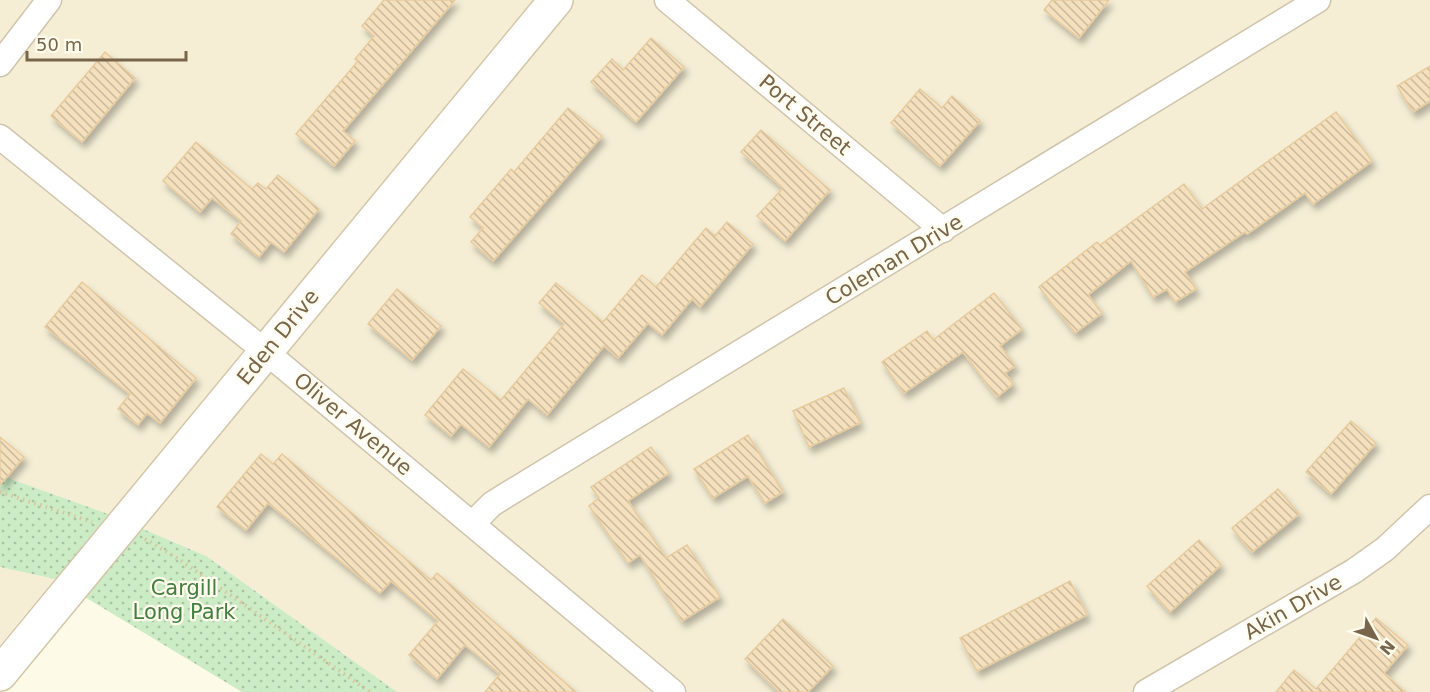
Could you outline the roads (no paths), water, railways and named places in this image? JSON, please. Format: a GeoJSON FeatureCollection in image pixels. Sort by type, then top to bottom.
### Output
{"type":"FeatureCollection","features":[{"type":"Feature","properties":{"kind":"street"},"geometry":{"type":"LineString","coordinates":[[0,64],[49,0]]}},
{"type":"Feature","properties":{"kind":"street","name":"Eden Drive"},"geometry":{"type":"LineString","coordinates":[[0,674],[555,0]]}},
{"type":"Feature","properties":{"kind":"street","name":"Port Street"},"geometry":{"type":"LineString","coordinates":[[667,0],[943,230]]}},
{"type":"Feature","properties":{"kind":"street","name":"Coleman Drive"},"geometry":{"type":"LineString","coordinates":[[474,524],[492,504],[508,494],[1318,0]]}},
{"type":"Feature","properties":{"kind":"street","name":"Oliver Avenue"},"geometry":{"type":"LineString","coordinates":[[0,137],[266,352],[673,692]]}},
{"type":"Feature","properties":{"kind":"street","name":"Akin Drive"},"geometry":{"type":"LineString","coordinates":[[1146,692],[1354,571],[1385,549],[1430,507]]}},
{"type":"Feature","properties":{"kind":"park label","name":"Cargill Long Park"},"geometry":{"type":"Point","coordinates":[184,600]}}]}
